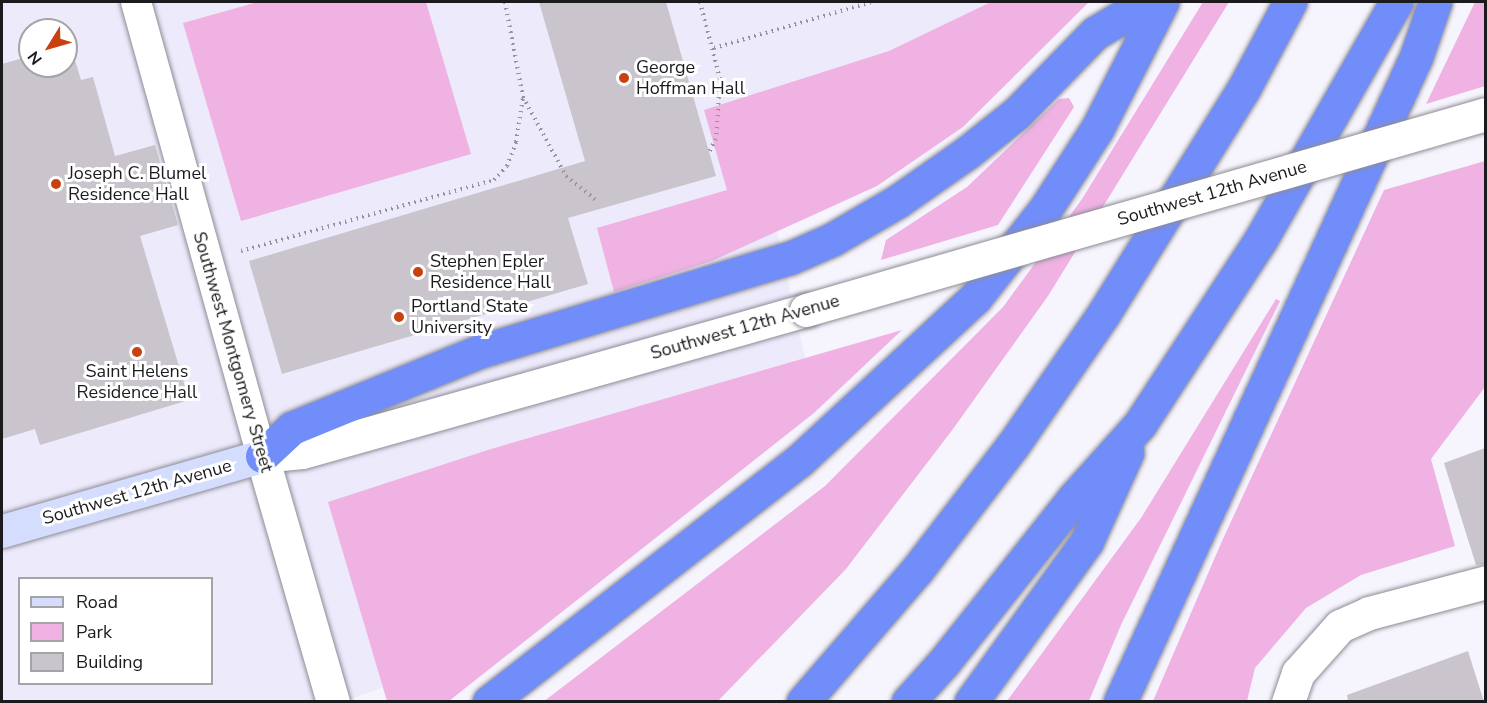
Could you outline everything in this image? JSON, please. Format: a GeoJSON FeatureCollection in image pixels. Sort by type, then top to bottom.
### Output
{"type":"FeatureCollection","features":[{"type":"Feature","properties":{"kind":"highway"},"geometry":{"type":"LineString","coordinates":[[262,456],[292,428],[478,352],[771,264],[833,239],[898,201],[968,152],[1017,113],[1095,33],[1147,2]]}},
{"type":"Feature","properties":{"kind":"highway"},"geometry":{"type":"LineString","coordinates":[[489,702],[800,460],[975,298],[1046,208],[1096,129],[1162,2]]}},
{"type":"Feature","properties":{"kind":"highway"},"geometry":{"type":"LineString","coordinates":[[803,702],[917,570],[1013,446],[1123,283],[1243,90],[1290,2]]}},
{"type":"Feature","properties":{"kind":"highway"},"geometry":{"type":"LineString","coordinates":[[908,702],[944,662],[1073,499],[1140,424],[1261,239],[1396,2]]}},
{"type":"Feature","properties":{"kind":"highway"},"geometry":{"type":"LineString","coordinates":[[1120,702],[1416,57],[1435,2]]}},
{"type":"Feature","properties":{"kind":"highway"},"geometry":{"type":"LineString","coordinates":[[971,702],[1087,541],[1140,424]]}},
{"type":"Feature","properties":{"kind":"main road","name":"Southwest 12th Avenue"},"geometry":{"type":"LineString","coordinates":[[2,531],[262,456]]}},
{"type":"Feature","properties":{"kind":"street","name":"Southwest Montgomery Street"},"geometry":{"type":"LineString","coordinates":[[136,2],[333,702]]}},
{"type":"Feature","properties":{"kind":"street","name":"Southwest 12th Avenue"},"geometry":{"type":"LineString","coordinates":[[262,456],[302,452],[806,310],[1485,114]]}},
{"type":"Feature","properties":{"kind":"street"},"geometry":{"type":"LineString","coordinates":[[1289,699],[1313,652],[1340,626],[1369,613],[1485,582]]}},
{"type":"Feature","properties":{"kind":"path"},"geometry":{"type":"LineString","coordinates":[[505,2],[523,97],[566,176],[596,200]]}},
{"type":"Feature","properties":{"kind":"path"},"geometry":{"type":"LineString","coordinates":[[700,2],[714,48],[720,110],[716,139],[708,154]]}},
{"type":"Feature","properties":{"kind":"path"},"geometry":{"type":"LineString","coordinates":[[714,48],[871,2]]}},
{"type":"Feature","properties":{"kind":"path"},"geometry":{"type":"LineString","coordinates":[[208,260],[494,180],[507,166],[516,142],[523,97]]}},
{"type":"Feature","properties":{"kind":"shaded area","name":"Portland State University"},"geometry":{"type":"Polygon","coordinates":[[[2,2],[1055,2],[776,227],[816,407],[493,647],[343,702],[2,701],[2,2]]]}},
{"type":"Feature","properties":{"kind":"green space"},"geometry":{"type":"Polygon","coordinates":[[[258,2],[426,2],[471,154],[241,221],[183,23],[258,2]]]}},
{"type":"Feature","properties":{"kind":"green space"},"geometry":{"type":"Polygon","coordinates":[[[991,2],[1089,2],[963,127],[877,186],[712,261],[614,292],[597,228],[727,190],[704,110],[889,51],[991,2]]]}},
{"type":"Feature","properties":{"kind":"green space"},"geometry":{"type":"Polygon","coordinates":[[[1203,2],[1229,2],[1048,296],[953,429],[846,569],[718,701],[543,702],[825,486],[1003,307],[1082,199],[1203,2]]]}},
{"type":"Feature","properties":{"kind":"green space"},"geometry":{"type":"Polygon","coordinates":[[[1475,2],[1485,2],[1485,86],[1426,104],[1475,2]]]}},
{"type":"Feature","properties":{"kind":"green space"},"geometry":{"type":"Polygon","coordinates":[[[1069,98],[1074,107],[998,225],[881,260],[886,240],[967,187],[1059,99],[1069,98]]]}},
{"type":"Feature","properties":{"kind":"green space"},"geometry":{"type":"Polygon","coordinates":[[[1485,161],[1485,387],[1431,459],[1455,546],[1361,575],[1306,608],[1255,668],[1247,701],[1153,701],[1222,541],[1384,190],[1485,161]]]}},
{"type":"Feature","properties":{"kind":"green space"},"geometry":{"type":"Polygon","coordinates":[[[1276,299],[1280,301],[1121,625],[1089,701],[1007,701],[1141,518],[1276,299]]]}},
{"type":"Feature","properties":{"kind":"green space"},"geometry":{"type":"Polygon","coordinates":[[[902,330],[814,413],[449,701],[387,701],[328,502],[491,449],[902,330]]]}},
{"type":"Feature","properties":{"kind":"building"},"geometry":{"type":"Polygon","coordinates":[[[539,2],[666,2],[716,176],[568,218],[588,284],[282,374],[249,261],[585,161],[539,2]]]}},
{"type":"Feature","properties":{"kind":"building"},"geometry":{"type":"Polygon","coordinates":[[[18,59],[18,78],[78,78],[78,70],[81,80],[93,77],[115,156],[155,145],[178,225],[140,236],[189,400],[40,445],[35,429],[2,439],[2,64],[18,59]]]}},
{"type":"Feature","properties":{"kind":"building"},"geometry":{"type":"Polygon","coordinates":[[[1485,448],[1485,564],[1476,565],[1444,463],[1485,448]]]}},
{"type":"Feature","properties":{"kind":"building"},"geometry":{"type":"Polygon","coordinates":[[[1468,651],[1484,702],[1348,702],[1347,695],[1468,651]]]}},
{"type":"Feature","properties":{"kind":"place","name":"George Hoffman Hall"},"geometry":{"type":"Point","coordinates":[624,78]}},
{"type":"Feature","properties":{"kind":"place","name":"Joseph C. Blumel Residence Hall"},"geometry":{"type":"Point","coordinates":[56,184]}},
{"type":"Feature","properties":{"kind":"place","name":"Stephen Epler Residence Hall"},"geometry":{"type":"Point","coordinates":[418,272]}},
{"type":"Feature","properties":{"kind":"place","name":"Portland State University"},"geometry":{"type":"Point","coordinates":[399,317]}},
{"type":"Feature","properties":{"kind":"place","name":"Saint Helens Residence Hall"},"geometry":{"type":"Point","coordinates":[137,352]}}]}
